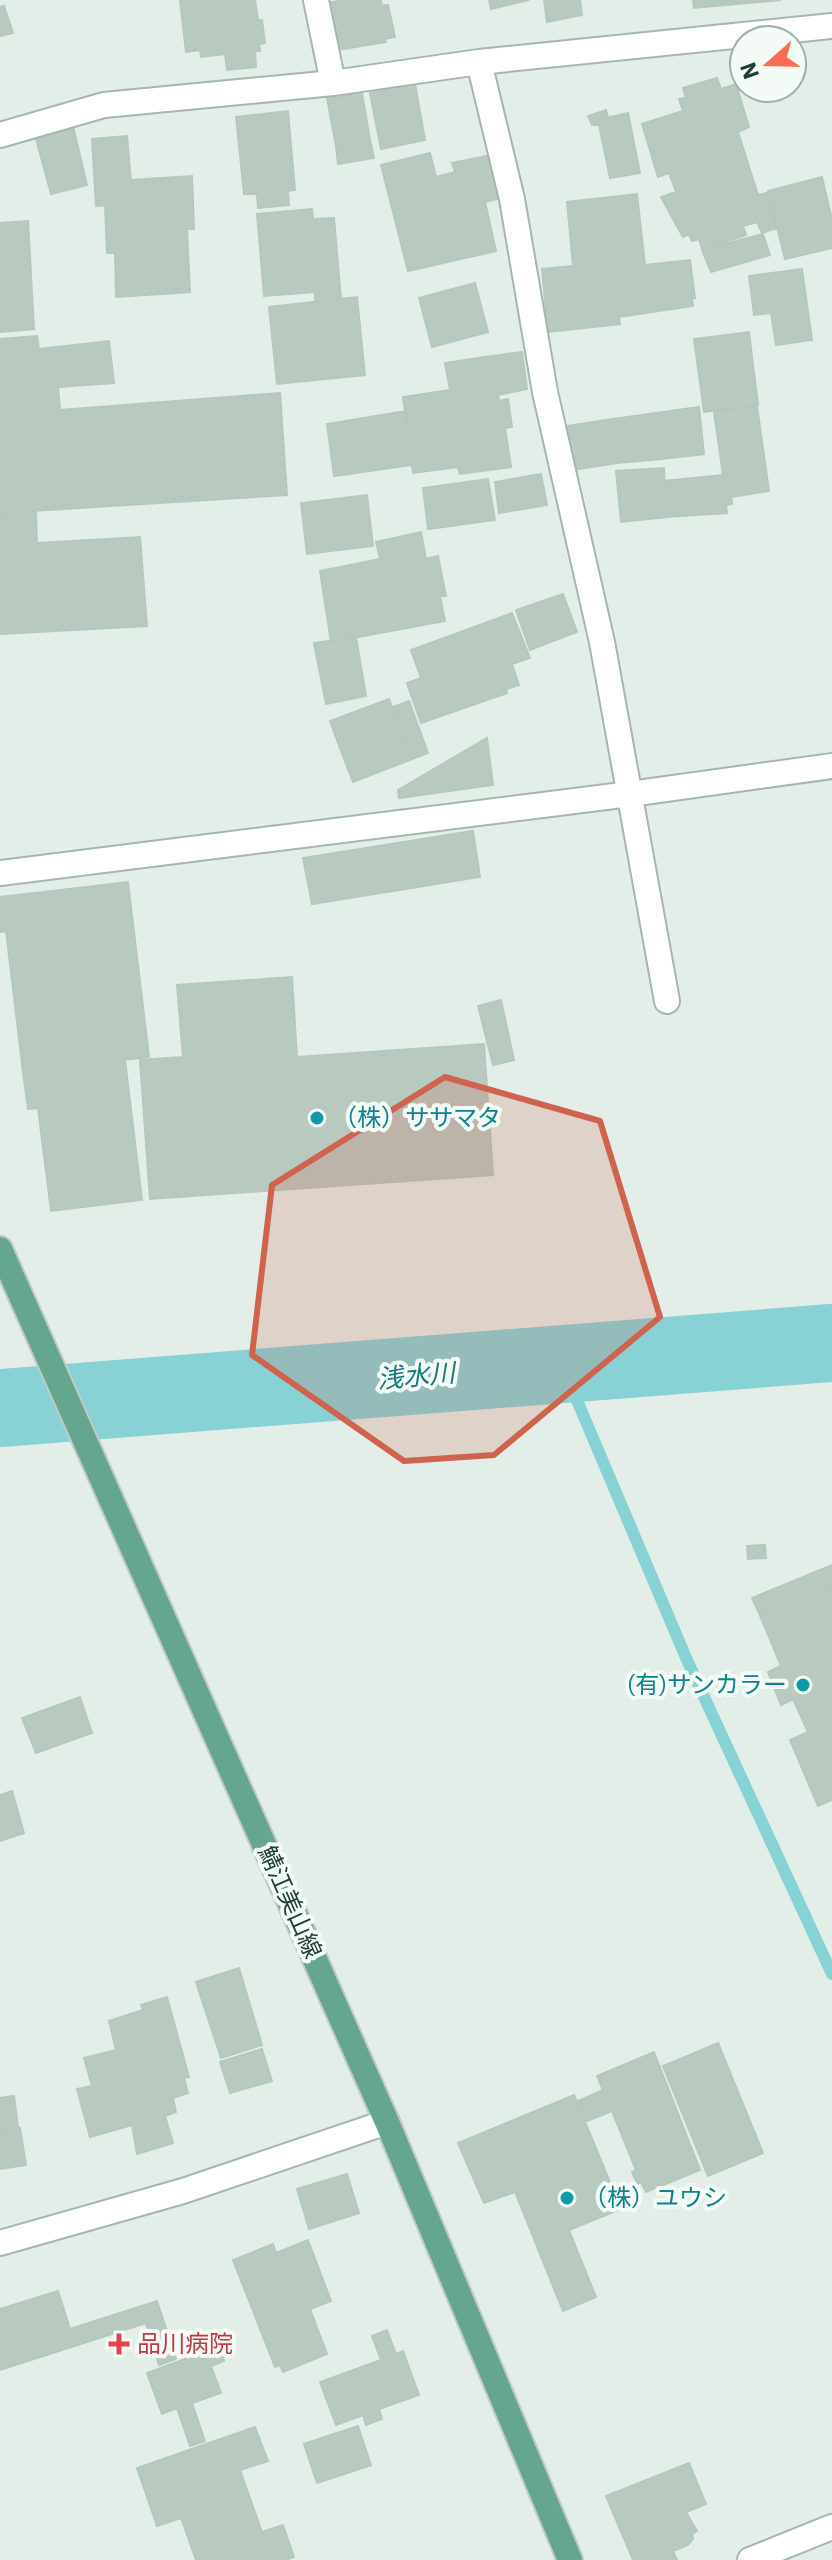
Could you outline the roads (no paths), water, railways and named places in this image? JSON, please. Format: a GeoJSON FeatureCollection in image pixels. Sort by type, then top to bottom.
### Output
{"type":"FeatureCollection","features":[{"type":"Feature","properties":{"kind":"main road","name":"鯖江美山線"},"geometry":{"type":"LineString","coordinates":[[0,1249],[387,2122],[570,2560]]}},
{"type":"Feature","properties":{"kind":"street"},"geometry":{"type":"LineString","coordinates":[[316,0],[333,83]]}},
{"type":"Feature","properties":{"kind":"street"},"geometry":{"type":"LineString","coordinates":[[0,135],[104,105],[333,83],[479,62],[832,26]]}},
{"type":"Feature","properties":{"kind":"street"},"geometry":{"type":"LineString","coordinates":[[479,62],[512,199],[545,392],[602,642],[667,1001]]}},
{"type":"Feature","properties":{"kind":"street"},"geometry":{"type":"LineString","coordinates":[[0,873],[832,766]]}},
{"type":"Feature","properties":{"kind":"street"},"geometry":{"type":"LineString","coordinates":[[0,2243],[183,2191],[387,2122]]}},
{"type":"Feature","properties":{"kind":"street"},"geometry":{"type":"LineString","coordinates":[[750,2560],[832,2527]]}},
{"type":"Feature","properties":{"kind":"waterway","name":"浅水川"},"geometry":{"type":"LineString","coordinates":[[0,1408],[832,1343]]}},
{"type":"Feature","properties":{"kind":"waterway"},"geometry":{"type":"LineString","coordinates":[[562,1365],[687,1660],[832,1974]]}},
{"type":"Feature","properties":{"kind":"place","name":"（株）ササマタ"},"geometry":{"type":"Point","coordinates":[317,1118]}},
{"type":"Feature","properties":{"kind":"place","name":"(有)サンカラー"},"geometry":{"type":"Point","coordinates":[803,1685]}},
{"type":"Feature","properties":{"kind":"place","name":"（株）ユウシ"},"geometry":{"type":"Point","coordinates":[567,2198]}},
{"type":"Feature","properties":{"kind":"place","name":"品川病院"},"geometry":{"type":"Point","coordinates":[119,2344]}}]}
